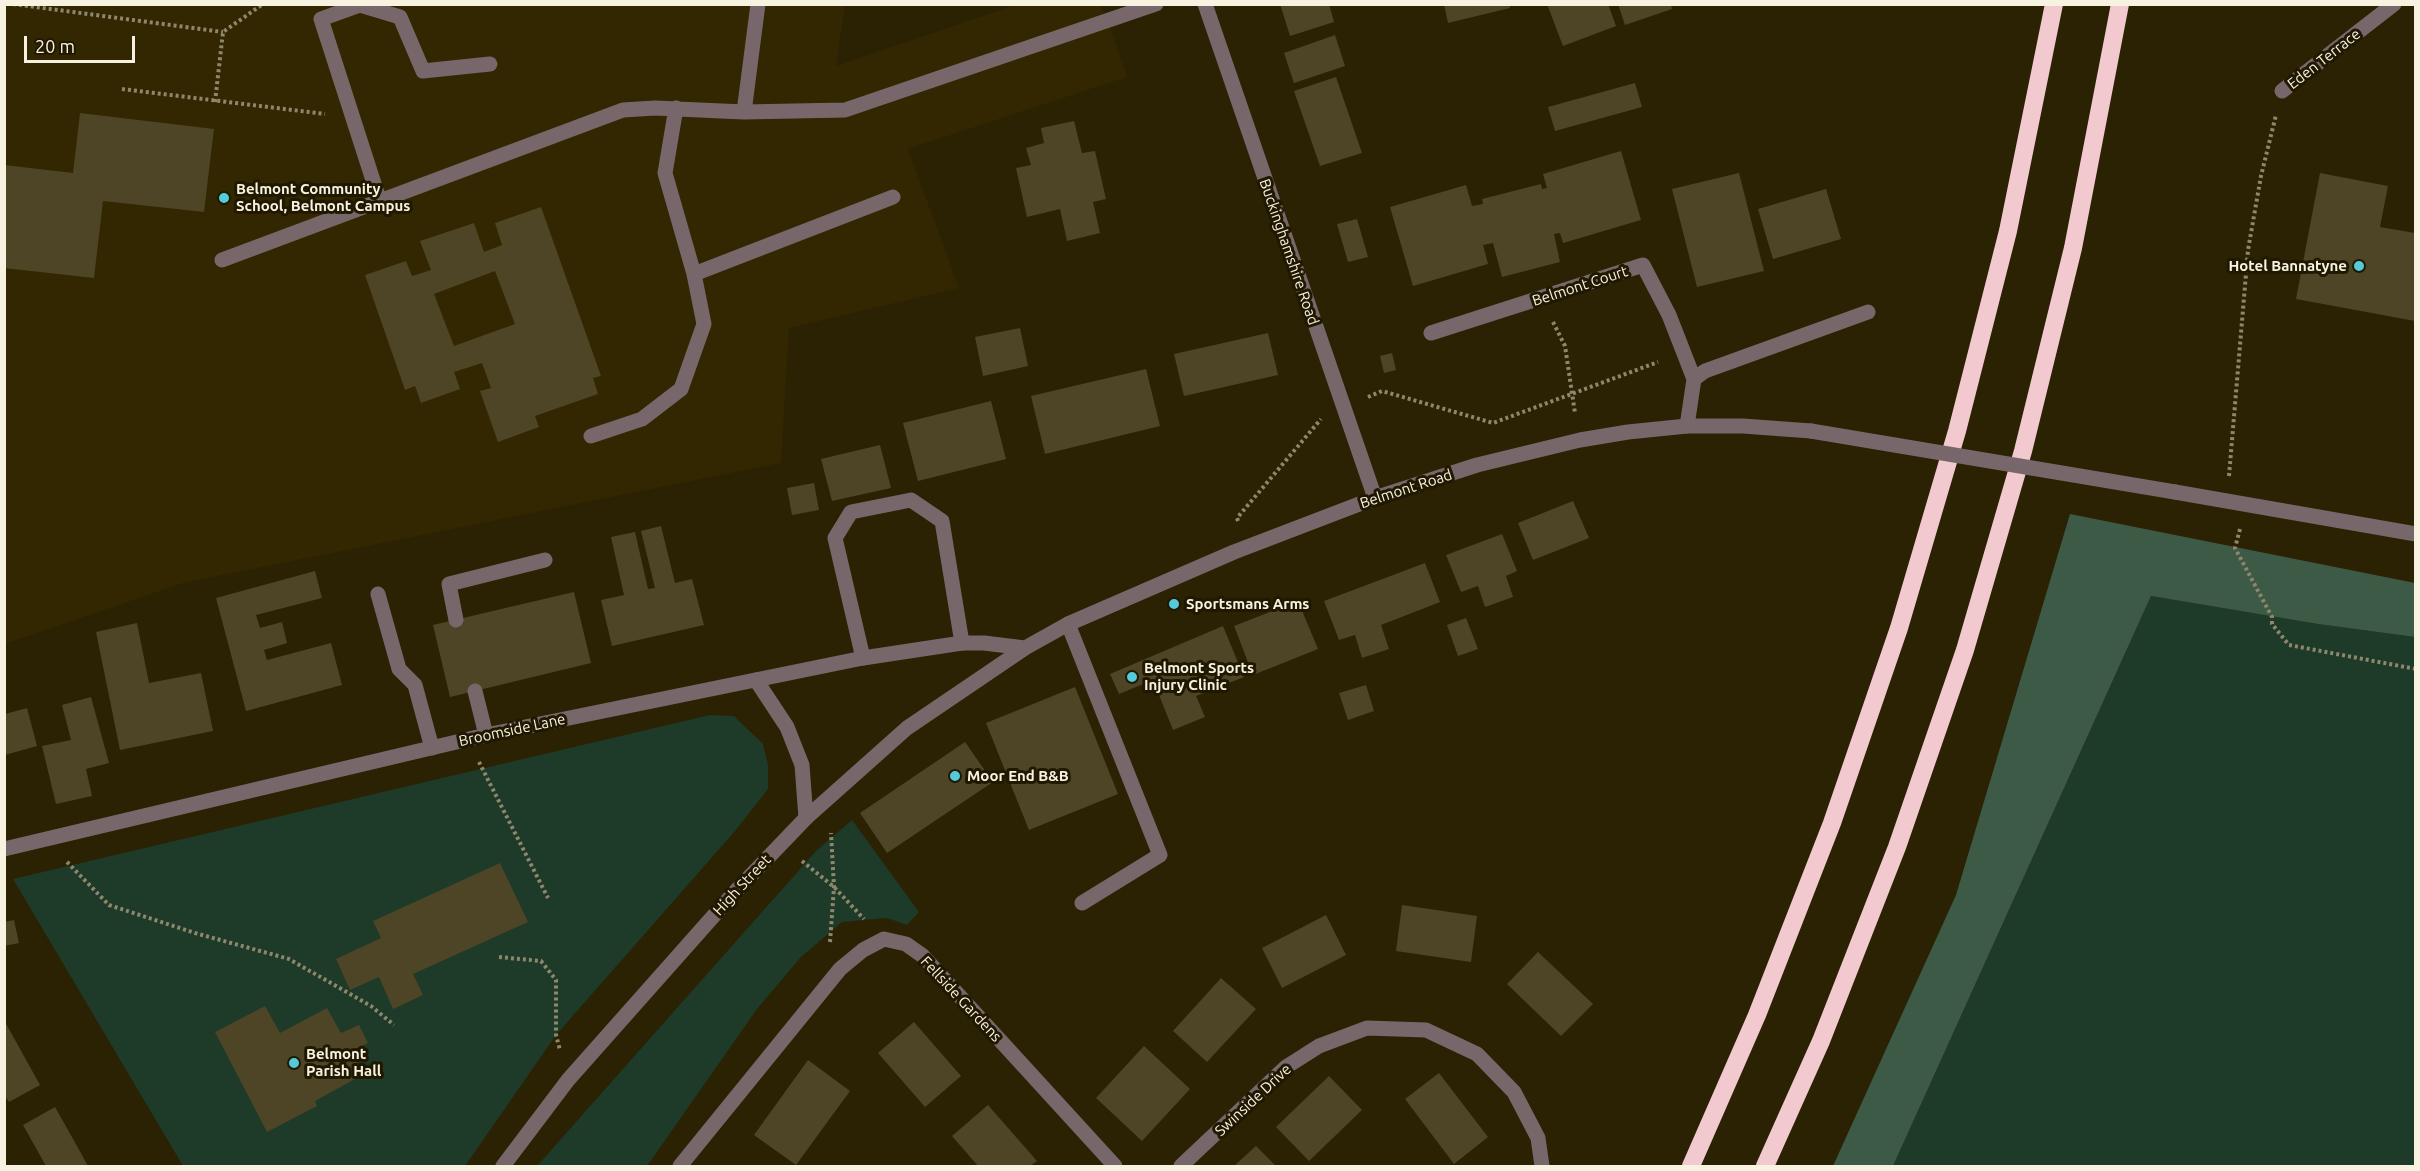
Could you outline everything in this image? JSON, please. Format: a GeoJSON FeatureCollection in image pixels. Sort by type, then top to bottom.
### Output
{"type":"FeatureCollection","features":[{"type":"Feature","properties":{"kind":"highway"},"geometry":{"type":"LineString","coordinates":[[1691,1167],[1757,1015],[1832,823],[1899,628],[1957,431],[2008,231],[2055,4]]}},
{"type":"Feature","properties":{"kind":"highway"},"geometry":{"type":"LineString","coordinates":[[1765,1167],[1821,1041],[1897,847],[1965,650],[2024,451],[2071,259],[2120,4]]}},
{"type":"Feature","properties":{"kind":"street"},"geometry":{"type":"LineString","coordinates":[[744,112],[758,4]]}},
{"type":"Feature","properties":{"kind":"street"},"geometry":{"type":"LineString","coordinates":[[222,260],[623,110],[676,108],[744,112],[845,110],[1156,4]]}},
{"type":"Feature","properties":{"kind":"street","name":"Buckinghamshire Road"},"geometry":{"type":"LineString","coordinates":[[1205,4],[1375,498]]}},
{"type":"Feature","properties":{"kind":"street","name":"Eden Terrace"},"geometry":{"type":"LineString","coordinates":[[2282,92],[2394,4]]}},
{"type":"Feature","properties":{"kind":"street"},"geometry":{"type":"LineString","coordinates":[[380,202],[321,19],[360,5],[400,17],[423,71],[490,63]]}},
{"type":"Feature","properties":{"kind":"street"},"geometry":{"type":"LineString","coordinates":[[591,436],[642,419],[681,389],[704,324],[694,274],[665,173],[676,108]]}},
{"type":"Feature","properties":{"kind":"street"},"geometry":{"type":"LineString","coordinates":[[694,274],[893,197]]}},
{"type":"Feature","properties":{"kind":"street","name":"Belmont Court"},"geometry":{"type":"LineString","coordinates":[[1431,333],[1643,265],[1669,315],[1694,380]]}},
{"type":"Feature","properties":{"kind":"street"},"geometry":{"type":"LineString","coordinates":[[1687,426],[1694,380],[1705,371],[1868,312]]}},
{"type":"Feature","properties":{"kind":"street","name":"Belmont Road"},"geometry":{"type":"LineString","coordinates":[[1025,648],[1068,624],[1246,548],[1375,498],[1477,465],[1580,441],[1628,432],[1687,426],[1743,426],[1811,431],[2415,534]]}},
{"type":"Feature","properties":{"kind":"street"},"geometry":{"type":"LineString","coordinates":[[863,658],[836,538],[851,512],[910,500],[942,521],[962,643]]}},
{"type":"Feature","properties":{"kind":"street"},"geometry":{"type":"LineString","coordinates":[[456,620],[449,584],[545,560]]}},
{"type":"Feature","properties":{"kind":"street"},"geometry":{"type":"LineString","coordinates":[[378,594],[399,669],[415,685],[432,748]]}},
{"type":"Feature","properties":{"kind":"street"},"geometry":{"type":"LineString","coordinates":[[1068,624],[1160,855],[1083,903]]}},
{"type":"Feature","properties":{"kind":"street","name":"Broomside Lane"},"geometry":{"type":"LineString","coordinates":[[4,849],[480,737],[863,658],[962,643],[1025,648]]}},
{"type":"Feature","properties":{"kind":"street","name":"High Street"},"geometry":{"type":"LineString","coordinates":[[502,1167],[568,1080],[806,818],[907,728],[1025,648]]}},
{"type":"Feature","properties":{"kind":"street"},"geometry":{"type":"LineString","coordinates":[[756,680],[787,727],[802,765],[806,818]]}},
{"type":"Feature","properties":{"kind":"street"},"geometry":{"type":"LineString","coordinates":[[475,691],[480,737]]}},
{"type":"Feature","properties":{"kind":"street"},"geometry":{"type":"LineString","coordinates":[[681,1167],[840,969],[863,950],[884,939]]}},
{"type":"Feature","properties":{"kind":"street","name":"Fellside Gardens"},"geometry":{"type":"LineString","coordinates":[[884,939],[906,944],[923,956],[1116,1167]]}},
{"type":"Feature","properties":{"kind":"street","name":"Swinside Drive"},"geometry":{"type":"LineString","coordinates":[[1181,1167],[1286,1067],[1319,1046],[1367,1028],[1426,1030],[1477,1054],[1514,1092],[1538,1137],[1542,1167]]}},
{"type":"Feature","properties":{"kind":"path"},"geometry":{"type":"LineString","coordinates":[[13,4],[223,32],[263,4]]}},
{"type":"Feature","properties":{"kind":"path"},"geometry":{"type":"LineString","coordinates":[[215,102],[223,32]]}},
{"type":"Feature","properties":{"kind":"path"},"geometry":{"type":"LineString","coordinates":[[122,89],[352,118]]}},
{"type":"Feature","properties":{"kind":"path"},"geometry":{"type":"LineString","coordinates":[[2227,501],[2248,250],[2261,176],[2282,92]]}},
{"type":"Feature","properties":{"kind":"path"},"geometry":{"type":"LineString","coordinates":[[1541,298],[1565,346],[1580,441]]}},
{"type":"Feature","properties":{"kind":"path"},"geometry":{"type":"LineString","coordinates":[[1246,548],[1237,518],[1325,413],[1382,391],[1493,423],[1684,353]]}},
{"type":"Feature","properties":{"kind":"path"},"geometry":{"type":"LineString","coordinates":[[2245,505],[2235,548],[2272,617],[2272,624],[2289,645],[2415,669]]}},
{"type":"Feature","properties":{"kind":"path"},"geometry":{"type":"LineString","coordinates":[[480,737],[481,768],[548,898]]}},
{"type":"Feature","properties":{"kind":"path"},"geometry":{"type":"LineString","coordinates":[[827,985],[834,887],[829,796]]}},
{"type":"Feature","properties":{"kind":"path"},"geometry":{"type":"LineString","coordinates":[[55,836],[68,864],[109,905],[195,933],[289,959],[371,1006],[394,1024]]}},
{"type":"Feature","properties":{"kind":"path"},"geometry":{"type":"LineString","coordinates":[[780,844],[834,887],[884,939]]}},
{"type":"Feature","properties":{"kind":"path"},"geometry":{"type":"LineString","coordinates":[[499,957],[541,961],[556,980],[556,1035],[568,1080]]}},
{"type":"Feature","properties":{"kind":"shaded area"},"geometry":{"type":"Polygon","coordinates":[[[4,5],[845,5],[836,66],[1015,5],[1100,5],[1108,20],[1127,77],[908,149],[959,288],[789,328],[781,463],[183,583],[5,644],[4,5]]]}},
{"type":"Feature","properties":{"kind":"green space"},"geometry":{"type":"Polygon","coordinates":[[[2070,514],[2415,583],[2415,637],[2318,624],[2151,596],[1893,1166],[1833,1166],[1956,895],[2070,514]]]}},
{"type":"Feature","properties":{"kind":"green space"},"geometry":{"type":"Polygon","coordinates":[[[2151,596],[2318,624],[2415,637],[2415,1166],[1893,1166],[2151,596]]]}},
{"type":"Feature","properties":{"kind":"green space"},"geometry":{"type":"Polygon","coordinates":[[[710,715],[734,716],[763,744],[768,765],[768,789],[735,831],[556,1035],[465,1166],[183,1166],[13,879],[710,715]]]}},
{"type":"Feature","properties":{"kind":"green space"},"geometry":{"type":"Polygon","coordinates":[[[852,820],[919,912],[907,925],[887,918],[842,922],[801,957],[757,1009],[647,1166],[537,1166],[816,851],[852,820]]]}},
{"type":"Feature","properties":{"kind":"building"},"geometry":{"type":"Polygon","coordinates":[[[1280,4],[1329,4],[1334,22],[1290,36],[1280,4]]]}},
{"type":"Feature","properties":{"kind":"building"},"geometry":{"type":"Polygon","coordinates":[[[1444,4],[1509,4],[1510,8],[1448,23],[1444,4]]]}},
{"type":"Feature","properties":{"kind":"building"},"geometry":{"type":"Polygon","coordinates":[[[1547,4],[1608,4],[1616,26],[1563,46],[1547,4]]]}},
{"type":"Feature","properties":{"kind":"building"},"geometry":{"type":"Polygon","coordinates":[[[1618,4],[1671,4],[1672,9],[1625,25],[1618,4]]]}},
{"type":"Feature","properties":{"kind":"building"},"geometry":{"type":"Polygon","coordinates":[[[1335,35],[1345,66],[1294,83],[1284,53],[1335,35]]]}},
{"type":"Feature","properties":{"kind":"building"},"geometry":{"type":"Polygon","coordinates":[[[1336,77],[1362,153],[1320,166],[1294,91],[1336,77]]]}},
{"type":"Feature","properties":{"kind":"building"},"geometry":{"type":"Polygon","coordinates":[[[1635,83],[1642,107],[1555,131],[1548,107],[1635,83]]]}},
{"type":"Feature","properties":{"kind":"building"},"geometry":{"type":"Polygon","coordinates":[[[80,113],[214,129],[204,212],[103,201],[94,278],[4,268],[4,165],[73,173],[80,113]]]}},
{"type":"Feature","properties":{"kind":"building"},"geometry":{"type":"Polygon","coordinates":[[[1074,121],[1082,153],[1095,151],[1106,199],[1093,202],[1100,233],[1067,241],[1060,209],[1027,217],[1016,168],[1031,165],[1026,148],[1044,143],[1041,128],[1074,121]]]}},
{"type":"Feature","properties":{"kind":"building"},"geometry":{"type":"Polygon","coordinates":[[[1621,151],[1641,220],[1563,243],[1560,233],[1554,234],[1560,262],[1502,277],[1493,243],[1483,245],[1488,264],[1413,286],[1390,207],[1466,185],[1472,206],[1483,204],[1482,199],[1541,184],[1542,189],[1547,188],[1543,174],[1621,151]]]}},
{"type":"Feature","properties":{"kind":"building"},"geometry":{"type":"Polygon","coordinates":[[[1739,173],[1764,271],[1697,287],[1672,189],[1739,173]]]}},
{"type":"Feature","properties":{"kind":"building","name":"Hotel Bannatyne"},"geometry":{"type":"Polygon","coordinates":[[[2320,173],[2388,186],[2380,227],[2415,233],[2415,321],[2296,299],[2320,173]]]}},
{"type":"Feature","properties":{"kind":"building"},"geometry":{"type":"Polygon","coordinates":[[[1826,189],[1841,239],[1773,259],[1758,209],[1826,189]]]}},
{"type":"Feature","properties":{"kind":"building"},"geometry":{"type":"Polygon","coordinates":[[[541,207],[601,376],[593,378],[598,394],[535,416],[539,427],[498,442],[480,391],[491,388],[482,363],[454,372],[460,389],[421,403],[415,386],[405,390],[365,275],[406,261],[412,276],[431,270],[420,241],[474,223],[484,252],[502,245],[495,223],[541,207]],[[495,271],[434,294],[454,346],[515,324],[495,271]]]}},
{"type":"Feature","properties":{"kind":"building"},"geometry":{"type":"Polygon","coordinates":[[[1357,219],[1368,257],[1348,262],[1337,224],[1357,219]]]}},
{"type":"Feature","properties":{"kind":"building"},"geometry":{"type":"Polygon","coordinates":[[[1020,328],[1028,366],[983,376],[975,337],[1020,328]]]}},
{"type":"Feature","properties":{"kind":"building"},"geometry":{"type":"Polygon","coordinates":[[[1268,333],[1278,375],[1184,396],[1174,354],[1268,333]]]}},
{"type":"Feature","properties":{"kind":"building"},"geometry":{"type":"Polygon","coordinates":[[[1392,353],[1396,370],[1384,373],[1380,356],[1392,353]]]}},
{"type":"Feature","properties":{"kind":"building"},"geometry":{"type":"Polygon","coordinates":[[[1146,369],[1160,426],[1045,454],[1031,396],[1146,369]]]}},
{"type":"Feature","properties":{"kind":"building"},"geometry":{"type":"Polygon","coordinates":[[[991,401],[1006,459],[918,481],[903,423],[991,401]]]}},
{"type":"Feature","properties":{"kind":"building"},"geometry":{"type":"Polygon","coordinates":[[[880,445],[891,488],[832,501],[821,459],[880,445]]]}},
{"type":"Feature","properties":{"kind":"building"},"geometry":{"type":"Polygon","coordinates":[[[814,483],[819,510],[792,515],[787,488],[814,483]]]}},
{"type":"Feature","properties":{"kind":"building"},"geometry":{"type":"Polygon","coordinates":[[[1573,501],[1589,538],[1533,560],[1518,523],[1573,501]]]}},
{"type":"Feature","properties":{"kind":"building"},"geometry":{"type":"Polygon","coordinates":[[[661,526],[675,583],[692,579],[704,625],[612,646],[601,600],[624,595],[611,537],[635,532],[648,589],[655,588],[641,531],[661,526]]]}},
{"type":"Feature","properties":{"kind":"building"},"geometry":{"type":"Polygon","coordinates":[[[1502,534],[1517,571],[1506,576],[1513,597],[1485,607],[1478,586],[1461,592],[1446,555],[1502,534]]]}},
{"type":"Feature","properties":{"kind":"building"},"geometry":{"type":"Polygon","coordinates":[[[1425,563],[1440,602],[1381,625],[1389,649],[1362,658],[1355,635],[1339,640],[1324,601],[1425,563]]]}},
{"type":"Feature","properties":{"kind":"building"},"geometry":{"type":"Polygon","coordinates":[[[315,571],[322,598],[256,615],[260,628],[282,622],[287,643],[264,650],[267,660],[331,643],[342,685],[246,711],[216,598],[315,571]]]}},
{"type":"Feature","properties":{"kind":"building"},"geometry":{"type":"Polygon","coordinates":[[[574,592],[591,663],[450,697],[433,625],[574,592]]]}},
{"type":"Feature","properties":{"kind":"building"},"geometry":{"type":"Polygon","coordinates":[[[1298,601],[1318,649],[1253,675],[1234,626],[1298,601]]]}},
{"type":"Feature","properties":{"kind":"building"},"geometry":{"type":"Polygon","coordinates":[[[1466,618],[1478,649],[1458,656],[1447,625],[1466,618]]]}},
{"type":"Feature","properties":{"kind":"building"},"geometry":{"type":"Polygon","coordinates":[[[137,623],[149,683],[201,673],[213,731],[120,750],[96,632],[137,623]]]}},
{"type":"Feature","properties":{"kind":"building"},"geometry":{"type":"Polygon","coordinates":[[[1223,626],[1244,677],[1196,696],[1205,717],[1173,730],[1153,680],[1119,694],[1110,674],[1223,626]]]}},
{"type":"Feature","properties":{"kind":"building"},"geometry":{"type":"Polygon","coordinates":[[[1366,685],[1374,711],[1348,720],[1339,693],[1366,685]]]}},
{"type":"Feature","properties":{"kind":"building"},"geometry":{"type":"Polygon","coordinates":[[[1075,687],[1118,794],[1029,830],[986,723],[1075,687]]]}},
{"type":"Feature","properties":{"kind":"building"},"geometry":{"type":"Polygon","coordinates":[[[91,697],[109,763],[86,769],[92,796],[56,804],[42,746],[71,740],[62,705],[91,697]]]}},
{"type":"Feature","properties":{"kind":"building"},"geometry":{"type":"Polygon","coordinates":[[[27,708],[37,746],[5,755],[5,714],[27,708]]]}},
{"type":"Feature","properties":{"kind":"building"},"geometry":{"type":"Polygon","coordinates":[[[965,742],[993,782],[887,853],[860,813],[965,742]]]}},
{"type":"Feature","properties":{"kind":"building"},"geometry":{"type":"Polygon","coordinates":[[[500,863],[528,922],[413,974],[423,995],[393,1009],[379,977],[350,990],[336,959],[381,938],[373,921],[500,863]]]}},
{"type":"Feature","properties":{"kind":"building"},"geometry":{"type":"Polygon","coordinates":[[[1402,905],[1477,916],[1471,962],[1396,951],[1402,905]]]}},
{"type":"Feature","properties":{"kind":"building"},"geometry":{"type":"Polygon","coordinates":[[[1326,915],[1346,955],[1282,988],[1262,948],[1326,915]]]}},
{"type":"Feature","properties":{"kind":"building"},"geometry":{"type":"Polygon","coordinates":[[[14,920],[19,943],[4,946],[4,922],[14,920]]]}},
{"type":"Feature","properties":{"kind":"building"},"geometry":{"type":"Polygon","coordinates":[[[1538,952],[1593,1004],[1561,1036],[1507,984],[1538,952]]]}},
{"type":"Feature","properties":{"kind":"building"},"geometry":{"type":"Polygon","coordinates":[[[1221,978],[1256,1009],[1207,1062],[1173,1031],[1221,978]]]}},
{"type":"Feature","properties":{"kind":"building","name":"Belmont Parish Hall"},"geometry":{"type":"Polygon","coordinates":[[[265,1006],[280,1033],[327,1008],[341,1033],[359,1025],[368,1043],[351,1052],[364,1074],[315,1101],[317,1106],[267,1132],[215,1032],[265,1006]]]}},
{"type":"Feature","properties":{"kind":"building"},"geometry":{"type":"Polygon","coordinates":[[[4,1020],[40,1085],[9,1102],[4,1095],[4,1020]]]}},
{"type":"Feature","properties":{"kind":"building"},"geometry":{"type":"Polygon","coordinates":[[[914,1022],[961,1076],[925,1107],[878,1053],[914,1022]]]}},
{"type":"Feature","properties":{"kind":"building"},"geometry":{"type":"Polygon","coordinates":[[[1144,1046],[1190,1089],[1142,1141],[1096,1098],[1144,1046]]]}},
{"type":"Feature","properties":{"kind":"building"},"geometry":{"type":"Polygon","coordinates":[[[808,1060],[850,1091],[796,1165],[754,1135],[808,1060]]]}},
{"type":"Feature","properties":{"kind":"building"},"geometry":{"type":"Polygon","coordinates":[[[1439,1073],[1488,1137],[1454,1164],[1405,1099],[1439,1073]]]}},
{"type":"Feature","properties":{"kind":"building"},"geometry":{"type":"Polygon","coordinates":[[[1329,1076],[1362,1110],[1309,1161],[1276,1127],[1329,1076]]]}},
{"type":"Feature","properties":{"kind":"building"},"geometry":{"type":"Polygon","coordinates":[[[988,1105],[1037,1161],[1030,1166],[978,1166],[952,1136],[988,1105]]]}},
{"type":"Feature","properties":{"kind":"building"},"geometry":{"type":"Polygon","coordinates":[[[55,1107],[88,1166],[46,1166],[23,1125],[55,1107]]]}},
{"type":"Feature","properties":{"kind":"building"},"geometry":{"type":"Polygon","coordinates":[[[1256,1146],[1276,1166],[1234,1166],[1256,1146]]]}},
{"type":"Feature","properties":{"kind":"place","name":"Belmont Community School, Belmont Campus"},"geometry":{"type":"Point","coordinates":[224,198]}},
{"type":"Feature","properties":{"kind":"place","name":"Hotel Bannatyne"},"geometry":{"type":"Point","coordinates":[2359,266]}},
{"type":"Feature","properties":{"kind":"place","name":"Sportsmans Arms"},"geometry":{"type":"Point","coordinates":[1174,604]}},
{"type":"Feature","properties":{"kind":"place","name":"Belmont Sports Injury Clinic"},"geometry":{"type":"Point","coordinates":[1132,677]}},
{"type":"Feature","properties":{"kind":"place","name":"Moor End B&B"},"geometry":{"type":"Point","coordinates":[955,776]}},
{"type":"Feature","properties":{"kind":"place","name":"Belmont Parish Hall"},"geometry":{"type":"Point","coordinates":[294,1063]}}]}
